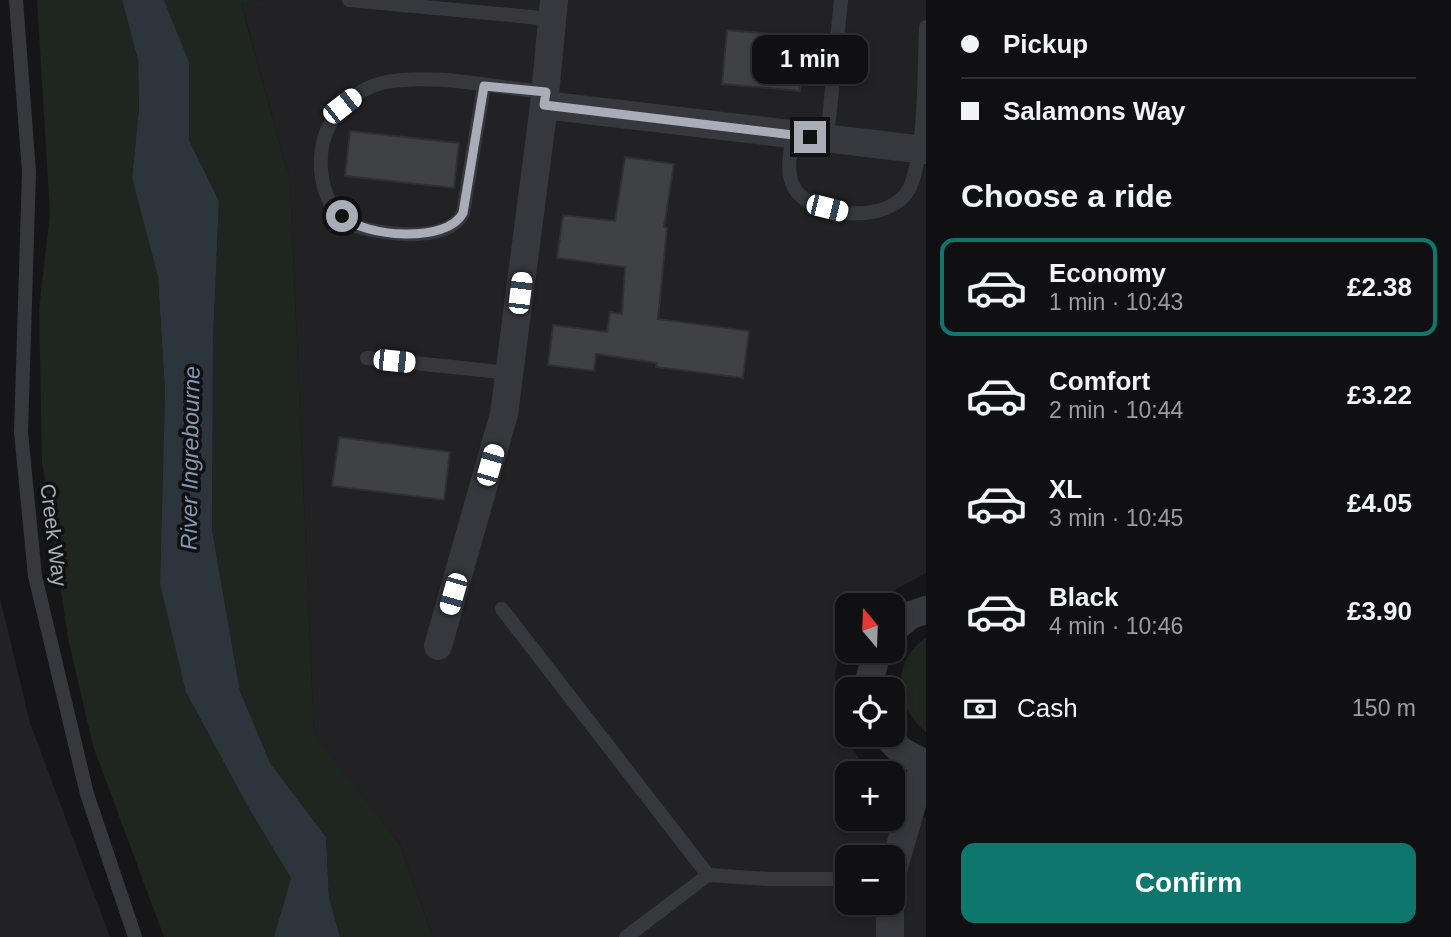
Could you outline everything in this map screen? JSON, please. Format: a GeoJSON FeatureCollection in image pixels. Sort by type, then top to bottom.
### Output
{"type":"FeatureCollection","features":[{"type":"Feature","properties":{"kind":"street"},"geometry":{"type":"LineString","coordinates":[[438,646],[505,414],[545,99],[553,10]]}},
{"type":"Feature","properties":{"kind":"street"},"geometry":{"type":"LineString","coordinates":[[545,99],[793,135],[923,150]]}},
{"type":"Feature","properties":{"kind":"street"},"geometry":{"type":"LineString","coordinates":[[905,620],[926,610]]}},
{"type":"Feature","properties":{"kind":"street"},"geometry":{"type":"LineString","coordinates":[[897,747],[925,764],[901,845]]}},
{"type":"Feature","properties":{"kind":"street"},"geometry":{"type":"LineString","coordinates":[[890,915],[890,937]]}},
{"type":"Feature","properties":{"kind":"lane","name":"Creek Way"},"geometry":{"type":"LineString","coordinates":[[16,0],[30,172],[21,432],[35,576],[87,794],[135,937]]}},
{"type":"Feature","properties":{"kind":"lane"},"geometry":{"type":"LineString","coordinates":[[349,0],[553,10]]}},
{"type":"Feature","properties":{"kind":"lane"},"geometry":{"type":"LineString","coordinates":[[827,139],[841,0]]}},
{"type":"Feature","properties":{"kind":"lane"},"geometry":{"type":"LineString","coordinates":[[793,135],[789,170],[792,184],[803,200],[846,213],[875,213],[891,208],[901,201],[910,187],[923,150],[926,27]]}},
{"type":"Feature","properties":{"kind":"lane"},"geometry":{"type":"LineString","coordinates":[[484,86],[463,213],[452,226],[433,233],[407,234],[350,223],[331,206],[324,192],[323,146],[328,127],[342,106],[362,90],[383,83],[407,80],[484,86],[545,99]]}},
{"type":"Feature","properties":{"kind":"lane"},"geometry":{"type":"LineString","coordinates":[[367,358],[510,373]]}},
{"type":"Feature","properties":{"kind":"lane"},"geometry":{"type":"LineString","coordinates":[[502,609],[708,875]]}},
{"type":"Feature","properties":{"kind":"lane"},"geometry":{"type":"LineString","coordinates":[[626,937],[708,875],[768,879],[835,879]]}},
{"type":"Feature","properties":{"kind":"shaded area"},"geometry":{"type":"Polygon","coordinates":[[[37,0],[122,0],[138,60],[139,109],[132,178],[158,277],[165,391],[160,584],[250,810],[291,878],[274,937],[164,937],[93,746],[68,638],[42,462],[39,309],[50,214],[37,0]]]}},
{"type":"Feature","properties":{"kind":"shaded area"},"geometry":{"type":"Polygon","coordinates":[[[164,0],[263,0],[241,3],[290,181],[314,733],[399,843],[433,937],[340,937],[329,897],[326,837],[270,763],[240,691],[212,530],[213,338],[219,201],[189,140],[189,62],[164,0]]]}},
{"type":"Feature","properties":{"kind":"shaded area"},"geometry":{"type":"Polygon","coordinates":[[[926,0],[926,573],[889,593],[835,593],[835,663],[837,663],[835,747],[852,747],[861,761],[835,761],[835,831],[905,831],[905,804],[926,819],[926,937],[433,937],[399,843],[314,734],[290,181],[241,2],[926,0]]]}},
{"type":"Feature","properties":{"kind":"shaded area"},"geometry":{"type":"Polygon","coordinates":[[[0,598],[30,723],[110,937],[0,937],[0,598]]]}},
{"type":"Feature","properties":{"kind":"shaded area"},"geometry":{"type":"Polygon","coordinates":[[[926,638],[926,732],[916,722],[905,703],[905,677],[902,677],[902,672],[906,659],[926,638]]]}},
{"type":"Feature","properties":{"kind":"water","name":"River Ingrebourne"},"geometry":{"type":"Polygon","coordinates":[[[122,0],[164,0],[189,62],[189,140],[219,201],[213,338],[212,530],[240,691],[270,763],[326,837],[329,897],[340,937],[274,937],[291,878],[250,810],[186,692],[160,584],[165,391],[158,277],[132,178],[139,109],[138,60],[122,0]]]}},
{"type":"Feature","properties":{"kind":"building"},"geometry":{"type":"Polygon","coordinates":[[[727,30],[805,37],[800,91],[722,84],[727,30]]]}},
{"type":"Feature","properties":{"kind":"building"},"geometry":{"type":"Polygon","coordinates":[[[350,131],[459,143],[454,188],[345,176],[350,131]]]}},
{"type":"Feature","properties":{"kind":"building"},"geometry":{"type":"Polygon","coordinates":[[[625,157],[674,164],[664,227],[667,228],[658,319],[749,331],[743,378],[656,367],[657,363],[596,354],[594,371],[548,365],[553,325],[607,332],[610,312],[622,314],[625,267],[557,258],[563,215],[615,221],[625,157]]]}},
{"type":"Feature","properties":{"kind":"building"},"geometry":{"type":"Polygon","coordinates":[[[339,437],[450,452],[444,500],[332,486],[339,437]]]}},
{"type":"Feature","properties":{"kind":"route"},"geometry":{"type":"LineString","coordinates":[[342,216],[350,223],[365,228],[407,234],[433,233],[452,226],[459,220],[463,213],[484,86],[546,92],[544,105],[810,137]]}}]}
